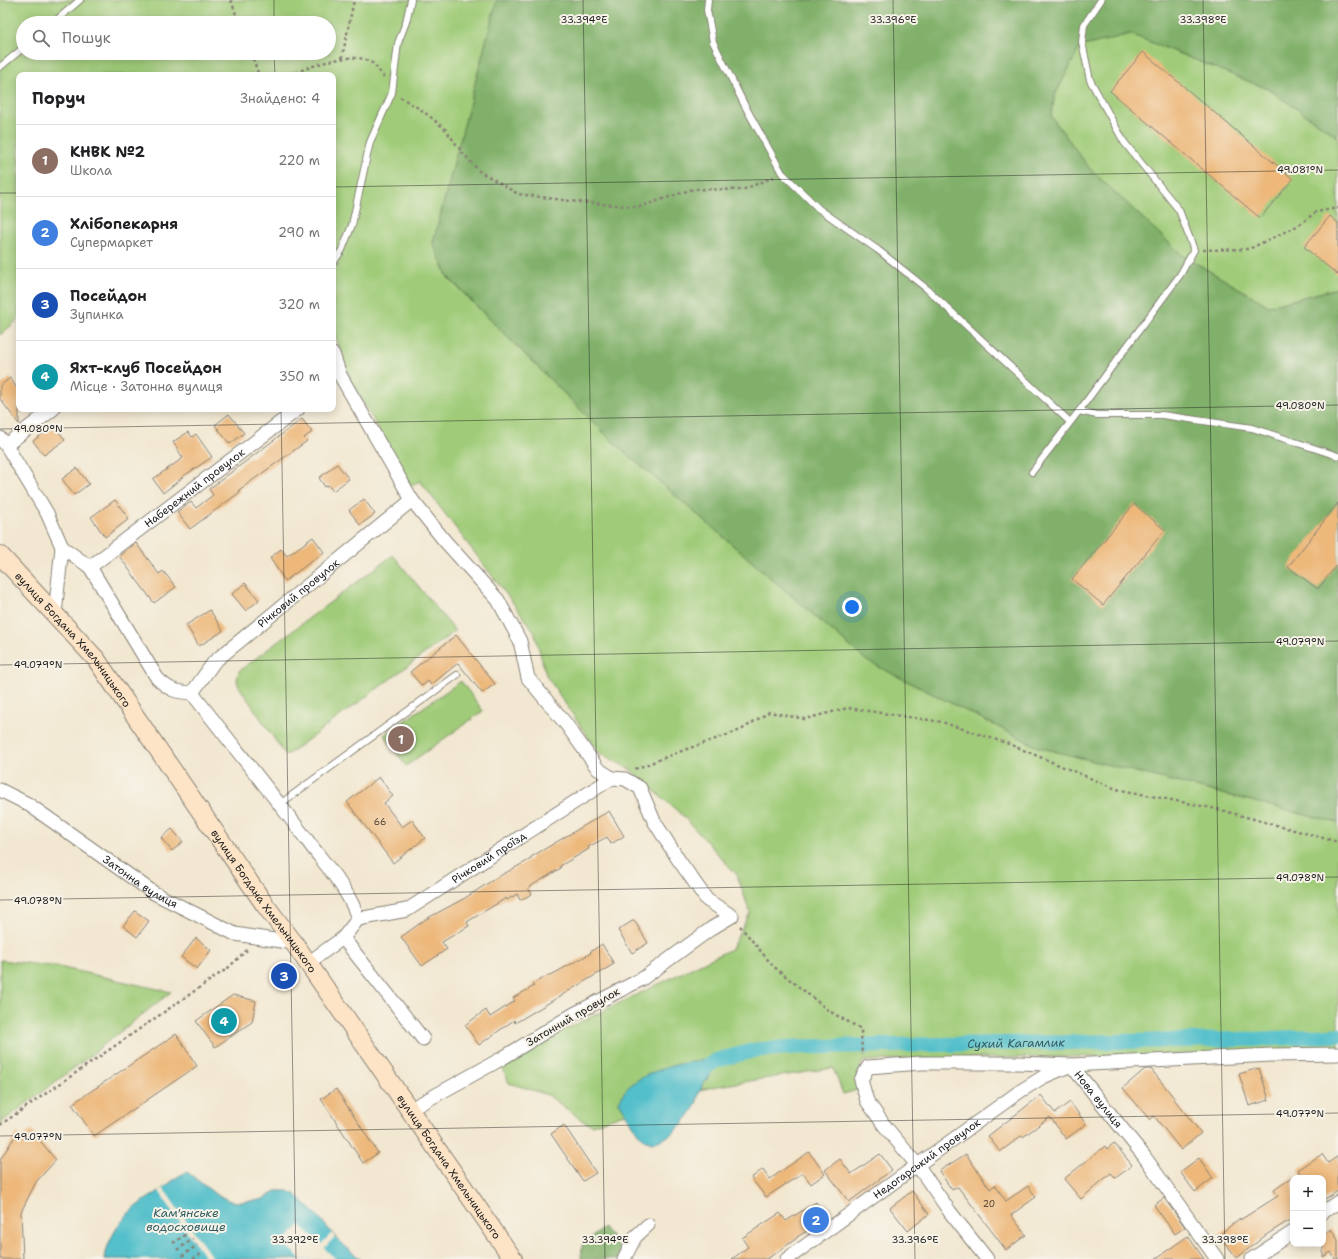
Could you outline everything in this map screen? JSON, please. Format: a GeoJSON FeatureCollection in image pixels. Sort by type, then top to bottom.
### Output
{"type":"FeatureCollection","features":[{"type":"Feature","properties":{"kind":"main road","name":"вулиця Богдана Хмельницького"},"geometry":{"type":"LineString","coordinates":[[0,556],[96,659],[513,1259]]}},
{"type":"Feature","properties":{"kind":"street"},"geometry":{"type":"LineString","coordinates":[[336,378],[412,500],[444,540],[498,600],[520,641],[528,678],[566,724],[598,768],[612,778],[625,779],[640,788],[654,821],[682,865],[707,900],[732,916]]}},
{"type":"Feature","properties":{"kind":"street"},"geometry":{"type":"LineString","coordinates":[[48,412],[3,441],[47,513],[62,547],[55,614]]}},
{"type":"Feature","properties":{"kind":"street","name":"Набережний провулок"},"geometry":{"type":"LineString","coordinates":[[90,567],[294,412]]}},
{"type":"Feature","properties":{"kind":"street","name":"Річковий провулок"},"geometry":{"type":"LineString","coordinates":[[192,693],[214,662],[412,500]]}},
{"type":"Feature","properties":{"kind":"street"},"geometry":{"type":"LineString","coordinates":[[62,547],[90,567],[157,678],[166,687],[177,692],[192,693],[280,804],[343,888],[355,910],[358,919],[343,938],[308,963]]}},
{"type":"Feature","properties":{"kind":"street","name":"Річковий проїзд"},"geometry":{"type":"LineString","coordinates":[[358,919],[407,910],[612,778]]}},
{"type":"Feature","properties":{"kind":"street","name":"Затонна вулиця"},"geometry":{"type":"LineString","coordinates":[[0,790],[28,804],[154,893],[235,934],[294,943]]}},
{"type":"Feature","properties":{"kind":"street","name":"Затонний провулок"},"geometry":{"type":"LineString","coordinates":[[409,1110],[501,1059],[574,1014],[642,979],[712,928],[732,916]]}},
{"type":"Feature","properties":{"kind":"street"},"geometry":{"type":"LineString","coordinates":[[343,938],[423,1039]]}},
{"type":"Feature","properties":{"kind":"street"},"geometry":{"type":"LineString","coordinates":[[1071,1065],[1272,1055],[1338,1054]]}},
{"type":"Feature","properties":{"kind":"street"},"geometry":{"type":"LineString","coordinates":[[865,1061],[862,1080],[867,1101],[884,1125],[918,1166],[950,1212],[987,1259]]}},
{"type":"Feature","properties":{"kind":"street","name":"Нова вулиця"},"geometry":{"type":"LineString","coordinates":[[865,1061],[1071,1065],[1144,1156],[1217,1259]]}},
{"type":"Feature","properties":{"kind":"street","name":"Недогарський провулок"},"geometry":{"type":"LineString","coordinates":[[789,1258],[1019,1092],[1042,1077],[1071,1065]]}},
{"type":"Feature","properties":{"kind":"street"},"geometry":{"type":"LineString","coordinates":[[1324,1211],[1338,1202]]}},
{"type":"Feature","properties":{"kind":"street"},"geometry":{"type":"LineString","coordinates":[[624,1259],[635,1237],[648,1225]]}},
{"type":"Feature","properties":{"kind":"street"},"geometry":{"type":"LineString","coordinates":[[1252,1259],[1290,1234]]}},
{"type":"Feature","properties":{"kind":"lane"},"geometry":{"type":"LineString","coordinates":[[61,16],[80,0]]}},
{"type":"Feature","properties":{"kind":"lane"},"geometry":{"type":"LineString","coordinates":[[336,259],[342,250],[352,225],[370,142],[392,93],[398,43],[406,22],[410,0]]}},
{"type":"Feature","properties":{"kind":"lane"},"geometry":{"type":"LineString","coordinates":[[708,0],[707,10],[713,42],[745,106],[782,173],[820,209],[878,250],[926,289],[1070,422]]}},
{"type":"Feature","properties":{"kind":"lane"},"geometry":{"type":"LineString","coordinates":[[1032,472],[1180,275],[1194,250],[1179,210],[1124,142],[1090,80],[1082,42],[1084,25],[1101,0]]}},
{"type":"Feature","properties":{"kind":"lane"},"geometry":{"type":"LineString","coordinates":[[0,67],[16,54]]}},
{"type":"Feature","properties":{"kind":"lane"},"geometry":{"type":"LineString","coordinates":[[1079,411],[1097,415],[1162,415],[1252,428],[1338,456]]}},
{"type":"Feature","properties":{"kind":"lane"},"geometry":{"type":"LineString","coordinates":[[280,804],[457,676]]}},
{"type":"Feature","properties":{"kind":"path"},"geometry":{"type":"LineString","coordinates":[[231,0],[237,16]]}},
{"type":"Feature","properties":{"kind":"path"},"geometry":{"type":"LineString","coordinates":[[342,58],[354,0]]}},
{"type":"Feature","properties":{"kind":"path"},"geometry":{"type":"LineString","coordinates":[[336,60],[342,58],[360,59],[372,63],[380,74],[393,86]]}},
{"type":"Feature","properties":{"kind":"path"},"geometry":{"type":"LineString","coordinates":[[253,60],[257,72]]}},
{"type":"Feature","properties":{"kind":"path"},"geometry":{"type":"LineString","coordinates":[[297,72],[311,66],[334,60]]}},
{"type":"Feature","properties":{"kind":"path"},"geometry":{"type":"LineString","coordinates":[[392,93],[423,111],[445,129],[462,152],[479,171],[518,194],[578,202],[639,207],[693,189],[742,190],[782,173]]}},
{"type":"Feature","properties":{"kind":"path"},"geometry":{"type":"LineString","coordinates":[[1194,250],[1249,249],[1299,225],[1316,212],[1337,208]]}},
{"type":"Feature","properties":{"kind":"path"},"geometry":{"type":"LineString","coordinates":[[612,778],[687,749],[742,730],[769,712],[805,719],[848,708],[942,722],[1009,744],[1116,789],[1217,809],[1338,842]]}},
{"type":"Feature","properties":{"kind":"path"},"geometry":{"type":"LineString","coordinates":[[732,916],[773,966],[829,1011],[861,1030],[865,1061]]}},
{"type":"Feature","properties":{"kind":"path"},"geometry":{"type":"LineString","coordinates":[[0,1126],[228,968],[259,938]]}},
{"type":"Feature","properties":{"kind":"path"},"geometry":{"type":"LineString","coordinates":[[173,1243],[188,1233]]}},
{"type":"Feature","properties":{"kind":"path"},"geometry":{"type":"LineString","coordinates":[[177,1250],[193,1239]]}},
{"type":"Feature","properties":{"kind":"path"},"geometry":{"type":"LineString","coordinates":[[182,1256],[197,1245]]}},
{"type":"Feature","properties":{"kind":"path"},"geometry":{"type":"LineString","coordinates":[[193,1259],[202,1253]]}},
{"type":"Feature","properties":{"kind":"green space"},"geometry":{"type":"Polygon","coordinates":[[[0,0],[497,0],[433,243],[448,278],[611,440],[867,661],[1038,747],[1338,823],[1338,1048],[1153,1056],[863,1061],[858,1074],[858,1090],[843,1094],[833,1068],[700,1090],[711,1073],[662,1069],[635,1082],[619,1102],[627,1113],[592,1125],[583,1121],[548,1095],[509,1083],[503,1069],[508,1057],[731,949],[750,913],[737,875],[683,816],[631,770],[598,752],[546,675],[534,631],[420,481],[411,486],[348,376],[336,338],[336,72],[16,72],[16,322],[0,335],[0,0]]]}},
{"type":"Feature","properties":{"kind":"green space"},"geometry":{"type":"Polygon","coordinates":[[[497,0],[1338,0],[1338,137],[1268,89],[1130,34],[1080,47],[1055,95],[1051,116],[1090,169],[1182,255],[1269,306],[1338,288],[1338,823],[1038,747],[867,661],[611,440],[448,277],[433,243],[497,0]]]}},
{"type":"Feature","properties":{"kind":"green space"},"geometry":{"type":"Polygon","coordinates":[[[1130,34],[1268,89],[1338,137],[1338,288],[1269,306],[1182,255],[1090,169],[1051,116],[1055,95],[1080,47],[1130,34]]]}},
{"type":"Feature","properties":{"kind":"green space"},"geometry":{"type":"Polygon","coordinates":[[[393,555],[455,631],[286,756],[238,685],[237,679],[239,671],[393,555]]]}},
{"type":"Feature","properties":{"kind":"green space"},"geometry":{"type":"Polygon","coordinates":[[[461,681],[483,711],[406,766],[384,735],[461,681]]]}},
{"type":"Feature","properties":{"kind":"green space"},"geometry":{"type":"Polygon","coordinates":[[[0,960],[59,967],[171,992],[78,1065],[3,1121],[0,1126],[0,960]]]}},
{"type":"Feature","properties":{"kind":"green space"},"geometry":{"type":"Polygon","coordinates":[[[604,1227],[627,1259],[581,1259],[582,1245],[604,1227]]]}},
{"type":"Feature","properties":{"kind":"water"},"geometry":{"type":"Polygon","coordinates":[[[702,1060],[712,1062],[713,1066],[700,1091],[693,1110],[676,1130],[662,1140],[655,1142],[644,1139],[636,1130],[619,1102],[625,1091],[632,1084],[650,1074],[682,1063],[702,1060]]]}},
{"type":"Feature","properties":{"kind":"water","name":"Кам'янське водосховище"},"geometry":{"type":"Polygon","coordinates":[[[187,1172],[214,1193],[230,1201],[241,1202],[261,1200],[276,1191],[287,1191],[295,1194],[316,1214],[347,1248],[361,1259],[105,1259],[106,1251],[112,1236],[126,1216],[141,1203],[187,1172]]]}},
{"type":"Feature","properties":{"kind":"pier"},"geometry":{"type":"Polygon","coordinates":[[[163,1188],[213,1259],[207,1259],[202,1253],[159,1191],[163,1188]]]}},
{"type":"Feature","properties":{"kind":"pier"},"geometry":{"type":"Polygon","coordinates":[[[300,1225],[321,1244],[332,1233],[335,1237],[324,1248],[336,1259],[301,1259],[283,1243],[300,1225]]]}},
{"type":"Feature","properties":{"kind":"building"},"geometry":{"type":"Polygon","coordinates":[[[1143,52],[1293,179],[1260,218],[1110,91],[1143,52]]]}},
{"type":"Feature","properties":{"kind":"building"},"geometry":{"type":"Polygon","coordinates":[[[1330,216],[1338,223],[1338,275],[1304,247],[1330,216]]]}},
{"type":"Feature","properties":{"kind":"building"},"geometry":{"type":"Polygon","coordinates":[[[10,378],[16,387],[16,412],[19,412],[19,424],[0,399],[0,386],[10,378]]]}},
{"type":"Feature","properties":{"kind":"building"},"geometry":{"type":"Polygon","coordinates":[[[229,414],[244,433],[230,444],[215,425],[229,414]]]}},
{"type":"Feature","properties":{"kind":"building"},"geometry":{"type":"Polygon","coordinates":[[[302,419],[312,432],[304,438],[307,441],[239,490],[240,492],[190,529],[177,512],[191,502],[196,508],[213,495],[209,489],[302,419]]]}},
{"type":"Feature","properties":{"kind":"building"},"geometry":{"type":"Polygon","coordinates":[[[52,427],[54,431],[57,429],[65,440],[44,455],[33,441],[52,427]]]}},
{"type":"Feature","properties":{"kind":"building"},"geometry":{"type":"Polygon","coordinates":[[[188,432],[192,437],[196,434],[212,457],[181,478],[163,493],[153,479],[183,458],[173,442],[188,432]]]}},
{"type":"Feature","properties":{"kind":"building"},"geometry":{"type":"Polygon","coordinates":[[[337,464],[349,479],[333,491],[328,485],[325,487],[319,478],[337,464]]]}},
{"type":"Feature","properties":{"kind":"building"},"geometry":{"type":"Polygon","coordinates":[[[77,468],[89,484],[74,495],[62,479],[77,468]]]}},
{"type":"Feature","properties":{"kind":"building"},"geometry":{"type":"Polygon","coordinates":[[[364,499],[375,514],[360,525],[349,510],[364,499]]]}},
{"type":"Feature","properties":{"kind":"building"},"geometry":{"type":"Polygon","coordinates":[[[115,500],[129,519],[105,537],[91,517],[115,500]]]}},
{"type":"Feature","properties":{"kind":"building"},"geometry":{"type":"Polygon","coordinates":[[[1338,503],[1338,563],[1318,589],[1288,567],[1338,503]]]}},
{"type":"Feature","properties":{"kind":"building"},"geometry":{"type":"Polygon","coordinates":[[[1134,504],[1165,530],[1103,605],[1072,579],[1134,504]]]}},
{"type":"Feature","properties":{"kind":"building"},"geometry":{"type":"Polygon","coordinates":[[[313,537],[324,552],[285,581],[270,558],[281,549],[287,556],[313,537]]]}},
{"type":"Feature","properties":{"kind":"building"},"geometry":{"type":"Polygon","coordinates":[[[136,543],[159,574],[163,571],[176,587],[154,603],[119,556],[136,543]]]}},
{"type":"Feature","properties":{"kind":"building"},"geometry":{"type":"Polygon","coordinates":[[[245,583],[259,600],[246,611],[232,594],[245,583]]]}},
{"type":"Feature","properties":{"kind":"building"},"geometry":{"type":"Polygon","coordinates":[[[210,610],[223,631],[199,646],[186,625],[210,610]]]}},
{"type":"Feature","properties":{"kind":"building"},"geometry":{"type":"Polygon","coordinates":[[[456,635],[495,684],[482,693],[458,663],[431,685],[428,681],[422,686],[410,672],[456,635]]]}},
{"type":"Feature","properties":{"kind":"building"},"geometry":{"type":"Polygon","coordinates":[[[379,777],[393,796],[384,803],[402,827],[412,820],[425,838],[393,863],[347,802],[379,777]]]}},
{"type":"Feature","properties":{"kind":"building"},"geometry":{"type":"Polygon","coordinates":[[[609,811],[624,836],[611,844],[607,837],[588,847],[589,849],[560,866],[561,868],[528,888],[532,894],[520,900],[517,894],[507,900],[506,898],[467,922],[469,926],[442,942],[447,949],[422,966],[401,937],[426,919],[465,898],[609,811]]]}},
{"type":"Feature","properties":{"kind":"building"},"geometry":{"type":"Polygon","coordinates":[[[172,829],[183,842],[172,851],[161,838],[172,829]]]}},
{"type":"Feature","properties":{"kind":"building"},"geometry":{"type":"Polygon","coordinates":[[[135,911],[149,921],[137,937],[123,926],[135,911]]]}},
{"type":"Feature","properties":{"kind":"building"},"geometry":{"type":"Polygon","coordinates":[[[634,920],[648,943],[632,953],[618,930],[634,920]]]}},
{"type":"Feature","properties":{"kind":"building"},"geometry":{"type":"Polygon","coordinates":[[[196,938],[211,950],[197,969],[181,957],[196,938]]]}},
{"type":"Feature","properties":{"kind":"building"},"geometry":{"type":"Polygon","coordinates":[[[602,944],[614,964],[515,1023],[514,1020],[479,1045],[465,1025],[486,1010],[490,1017],[515,1001],[513,998],[534,986],[532,984],[591,953],[590,952],[602,944]]]}},
{"type":"Feature","properties":{"kind":"building"},"geometry":{"type":"Polygon","coordinates":[[[233,995],[256,1001],[252,1022],[215,1047],[196,1021],[233,995]]]}},
{"type":"Feature","properties":{"kind":"building"},"geometry":{"type":"Polygon","coordinates":[[[176,1034],[197,1066],[94,1136],[72,1104],[176,1034]]]}},
{"type":"Feature","properties":{"kind":"building"},"geometry":{"type":"Polygon","coordinates":[[[1259,1068],[1269,1100],[1249,1106],[1239,1074],[1259,1068]]]}},
{"type":"Feature","properties":{"kind":"building"},"geometry":{"type":"Polygon","coordinates":[[[1145,1069],[1151,1069],[1201,1133],[1181,1150],[1154,1116],[1150,1120],[1123,1088],[1145,1069]]]}},
{"type":"Feature","properties":{"kind":"building"},"geometry":{"type":"Polygon","coordinates":[[[336,1089],[378,1153],[363,1163],[321,1099],[336,1089]]]}},
{"type":"Feature","properties":{"kind":"building"},"geometry":{"type":"Polygon","coordinates":[[[1041,1095],[1055,1113],[1070,1102],[1086,1124],[1066,1139],[1050,1117],[1000,1152],[988,1136],[1041,1095]]]}},
{"type":"Feature","properties":{"kind":"building"},"geometry":{"type":"Polygon","coordinates":[[[564,1125],[596,1173],[583,1181],[551,1134],[564,1125]]]}},
{"type":"Feature","properties":{"kind":"building"},"geometry":{"type":"Polygon","coordinates":[[[31,1130],[56,1160],[36,1182],[21,1212],[23,1259],[0,1259],[0,1160],[17,1133],[22,1138],[31,1130]]]}},
{"type":"Feature","properties":{"kind":"building"},"geometry":{"type":"Polygon","coordinates":[[[1114,1143],[1132,1165],[1116,1178],[1111,1173],[1081,1199],[1064,1179],[1105,1146],[1107,1149],[1114,1143]]]}},
{"type":"Feature","properties":{"kind":"building"},"geometry":{"type":"Polygon","coordinates":[[[809,1152],[825,1174],[811,1184],[803,1173],[766,1197],[751,1178],[763,1169],[770,1179],[809,1152]]]}},
{"type":"Feature","properties":{"kind":"building"},"geometry":{"type":"Polygon","coordinates":[[[880,1154],[892,1170],[849,1202],[825,1170],[840,1159],[851,1174],[880,1154]]]}},
{"type":"Feature","properties":{"kind":"building"},"geometry":{"type":"Polygon","coordinates":[[[966,1154],[990,1189],[995,1185],[1006,1201],[1028,1186],[1036,1197],[1011,1215],[1026,1235],[1006,1250],[958,1187],[952,1190],[939,1171],[966,1154]]]}},
{"type":"Feature","properties":{"kind":"building"},"geometry":{"type":"Polygon","coordinates":[[[1322,1154],[1328,1163],[1338,1156],[1338,1191],[1326,1198],[1326,1175],[1301,1175],[1298,1170],[1322,1154]]]}},
{"type":"Feature","properties":{"kind":"building"},"geometry":{"type":"Polygon","coordinates":[[[1199,1158],[1213,1178],[1195,1192],[1180,1172],[1199,1158]]]}},
{"type":"Feature","properties":{"kind":"building"},"geometry":{"type":"Polygon","coordinates":[[[1290,1179],[1290,1220],[1266,1235],[1237,1258],[1219,1235],[1240,1218],[1240,1220],[1278,1196],[1274,1190],[1290,1179]]]}},
{"type":"Feature","properties":{"kind":"building"},"geometry":{"type":"Polygon","coordinates":[[[912,1191],[929,1214],[908,1231],[890,1208],[912,1191]]]}},
{"type":"Feature","properties":{"kind":"building"},"geometry":{"type":"Polygon","coordinates":[[[1164,1198],[1185,1227],[1175,1234],[1154,1205],[1164,1198]]]}},
{"type":"Feature","properties":{"kind":"building"},"geometry":{"type":"Polygon","coordinates":[[[816,1202],[827,1219],[797,1237],[767,1259],[732,1259],[748,1247],[742,1238],[780,1213],[786,1221],[816,1202]]]}},
{"type":"Feature","properties":{"kind":"building"},"geometry":{"type":"Polygon","coordinates":[[[1331,1229],[1338,1240],[1338,1259],[1335,1259],[1331,1252],[1323,1257],[1323,1247],[1326,1247],[1326,1233],[1331,1229]]]}},
{"type":"Feature","properties":{"kind":"building"},"geometry":{"type":"Polygon","coordinates":[[[1188,1236],[1204,1259],[1155,1259],[1188,1236]]]}},
{"type":"Feature","properties":{"kind":"waterway","name":"Сухий Кагамлик"},"geometry":{"type":"LineString","coordinates":[[699,1072],[715,1061],[755,1050],[796,1047],[1264,1039],[1338,1035]]}},
{"type":"Feature","properties":{"kind":"place","name":"КНВК №2"},"geometry":{"type":"Point","coordinates":[401,739]}},
{"type":"Feature","properties":{"kind":"place","name":"Посейдон"},"geometry":{"type":"Point","coordinates":[284,976]}},
{"type":"Feature","properties":{"kind":"place","name":"Яхт-клуб Посейдон"},"geometry":{"type":"Point","coordinates":[224,1021]}},
{"type":"Feature","properties":{"kind":"place","name":"Хлібопекарня"},"geometry":{"type":"Point","coordinates":[816,1220]}}]}
